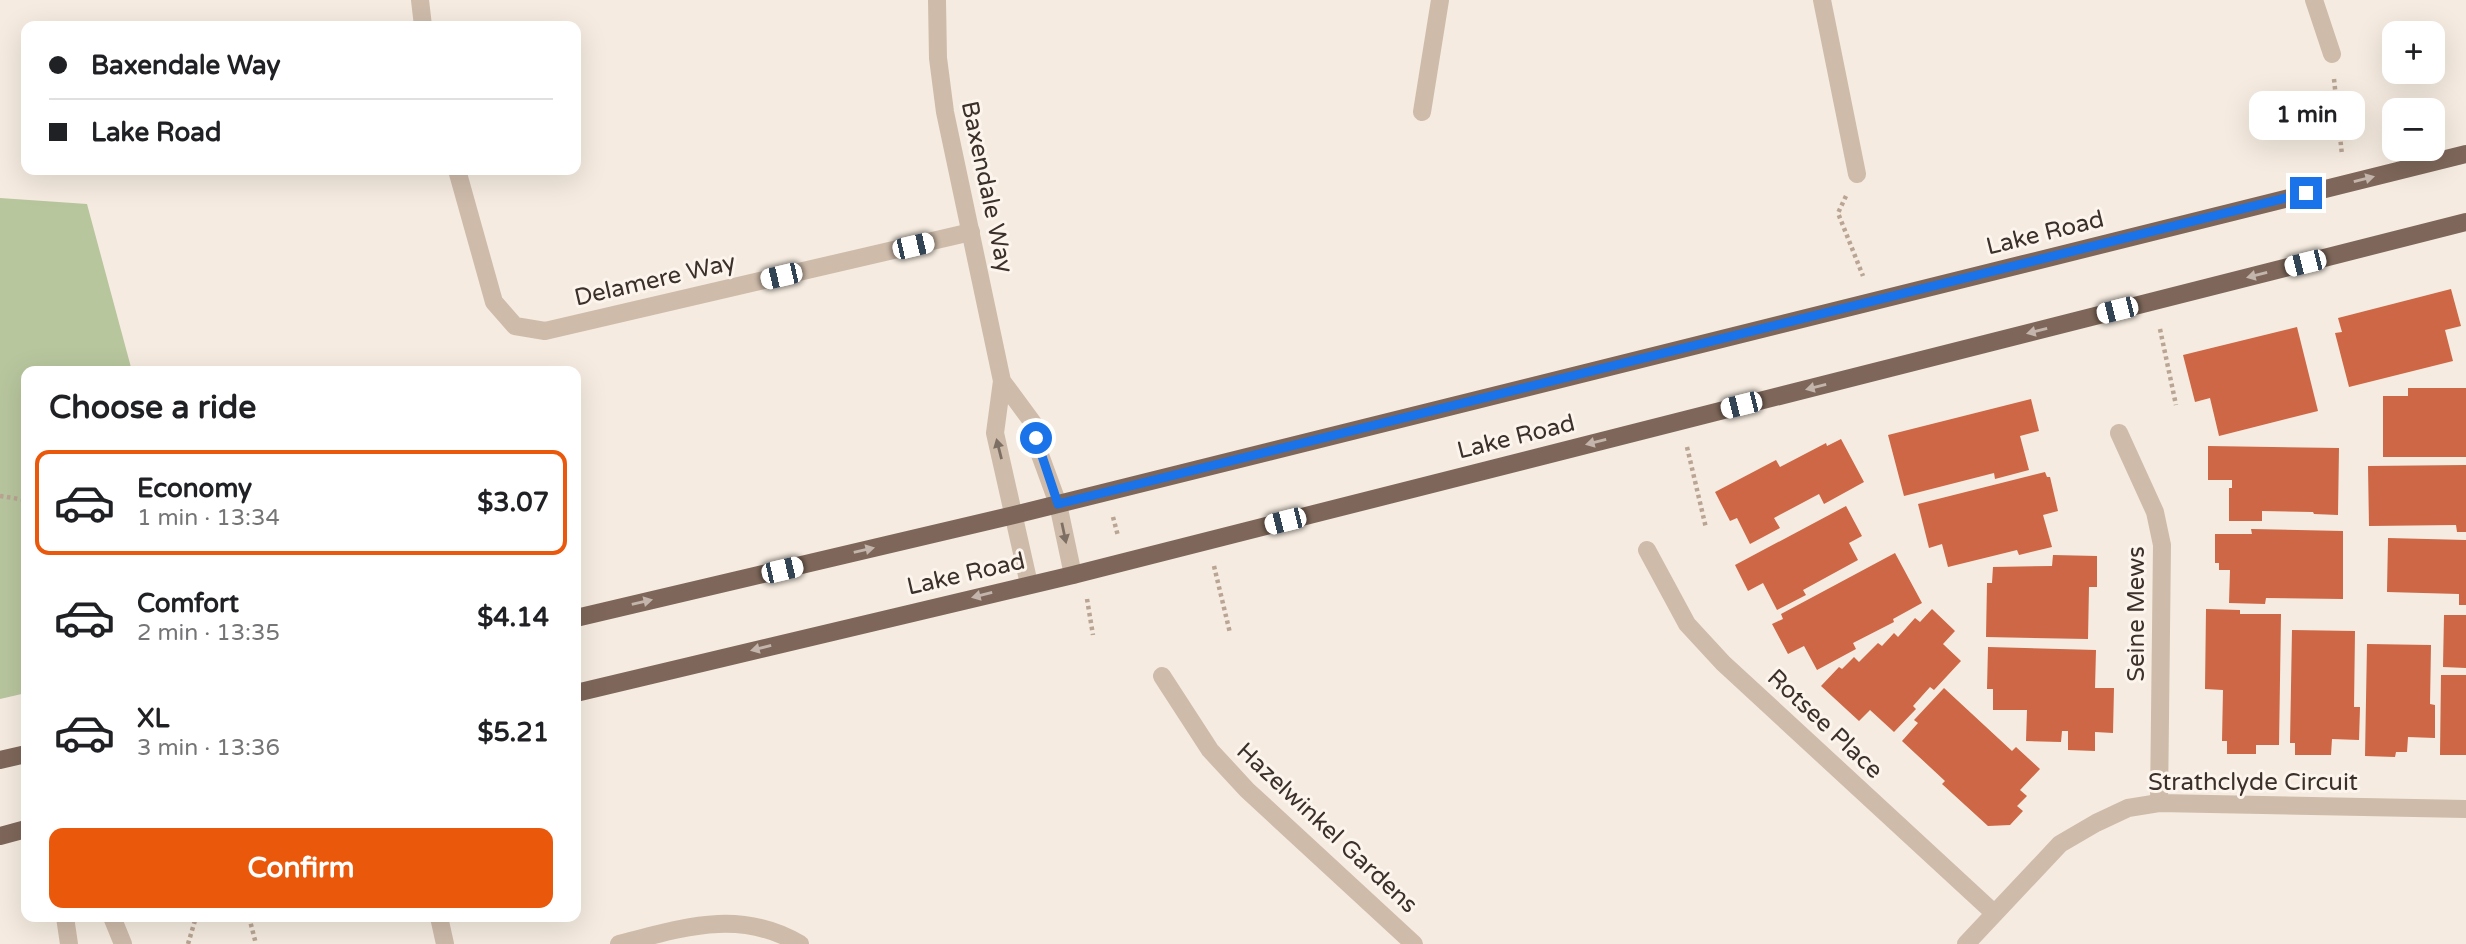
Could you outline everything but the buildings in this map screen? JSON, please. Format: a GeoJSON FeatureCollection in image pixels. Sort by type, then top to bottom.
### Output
{"type":"FeatureCollection","features":[{"type":"Feature","properties":{"kind":"main road","name":"Lake Road"},"geometry":{"type":"LineString","coordinates":[[581,617],[1014,515],[2466,154]]}},
{"type":"Feature","properties":{"kind":"main road","name":"Lake Road"},"geometry":{"type":"LineString","coordinates":[[581,692],[1073,575],[2466,222]]}},
{"type":"Feature","properties":{"kind":"main road"},"geometry":{"type":"LineString","coordinates":[[0,760],[21,755]]}},
{"type":"Feature","properties":{"kind":"main road"},"geometry":{"type":"LineString","coordinates":[[0,836],[21,830]]}},
{"type":"Feature","properties":{"kind":"street"},"geometry":{"type":"LineString","coordinates":[[420,0],[422,21]]}},
{"type":"Feature","properties":{"kind":"street","name":"Baxendale Way"},"geometry":{"type":"LineString","coordinates":[[937,0],[938,58],[945,112],[1002,381],[995,433],[1029,584]]}},
{"type":"Feature","properties":{"kind":"street"},"geometry":{"type":"LineString","coordinates":[[1422,112],[1440,0]]}},
{"type":"Feature","properties":{"kind":"street"},"geometry":{"type":"LineString","coordinates":[[1822,0],[1857,174]]}},
{"type":"Feature","properties":{"kind":"street"},"geometry":{"type":"LineString","coordinates":[[2314,0],[2332,54]]}},
{"type":"Feature","properties":{"kind":"street","name":"Delamere Way"},"geometry":{"type":"LineString","coordinates":[[458,175],[494,302],[515,326],[545,331],[971,232]]}},
{"type":"Feature","properties":{"kind":"street","name":"Baxendale Way"},"geometry":{"type":"LineString","coordinates":[[1002,381],[1033,423],[1039,452],[1058,504],[1073,575]]}},
{"type":"Feature","properties":{"kind":"street","name":"Seine Mews"},"geometry":{"type":"LineString","coordinates":[[2119,433],[2155,512],[2162,545],[2159,803]]}},
{"type":"Feature","properties":{"kind":"street","name":"Rotsee Place"},"geometry":{"type":"LineString","coordinates":[[1647,550],[1687,624],[1723,663],[1994,913]]}},
{"type":"Feature","properties":{"kind":"street","name":"Hazelwinkel Gardens"},"geometry":{"type":"LineString","coordinates":[[1162,676],[1210,750],[1247,790],[1414,944]]}},
{"type":"Feature","properties":{"kind":"street","name":"Strathclyde Circuit"},"geometry":{"type":"LineString","coordinates":[[1966,944],[2060,845],[2127,808],[2159,803],[2466,809]]}},
{"type":"Feature","properties":{"kind":"street"},"geometry":{"type":"LineString","coordinates":[[66,922],[69,944]]}},
{"type":"Feature","properties":{"kind":"street"},"geometry":{"type":"LineString","coordinates":[[114,922],[123,944]]}},
{"type":"Feature","properties":{"kind":"street"},"geometry":{"type":"LineString","coordinates":[[440,922],[445,944]]}},
{"type":"Feature","properties":{"kind":"street"},"geometry":{"type":"LineString","coordinates":[[618,944],[713,923],[750,926],[800,944]]}},
{"type":"Feature","properties":{"kind":"path"},"geometry":{"type":"LineString","coordinates":[[2332,54],[2342,155]]}},
{"type":"Feature","properties":{"kind":"path"},"geometry":{"type":"LineString","coordinates":[[1857,174],[1838,213],[1864,276]]}},
{"type":"Feature","properties":{"kind":"path"},"geometry":{"type":"LineString","coordinates":[[2160,329],[2176,405]]}},
{"type":"Feature","properties":{"kind":"path"},"geometry":{"type":"LineString","coordinates":[[1687,446],[1706,528]]}},
{"type":"Feature","properties":{"kind":"path"},"geometry":{"type":"LineString","coordinates":[[1107,492],[1124,562]]}},
{"type":"Feature","properties":{"kind":"path"},"geometry":{"type":"LineString","coordinates":[[0,496],[21,499]]}},
{"type":"Feature","properties":{"kind":"path"},"geometry":{"type":"LineString","coordinates":[[1213,564],[1230,633]]}},
{"type":"Feature","properties":{"kind":"path"},"geometry":{"type":"LineString","coordinates":[[1086,595],[1093,635]]}},
{"type":"Feature","properties":{"kind":"path"},"geometry":{"type":"LineString","coordinates":[[188,944],[195,922]]}},
{"type":"Feature","properties":{"kind":"path"},"geometry":{"type":"LineString","coordinates":[[250,922],[256,944]]}},
{"type":"Feature","properties":{"kind":"green space"},"geometry":{"type":"Polygon","coordinates":[[[0,198],[87,204],[131,366],[21,366],[21,694],[0,699],[0,198]]]}},
{"type":"Feature","properties":{"kind":"route"},"geometry":{"type":"LineString","coordinates":[[1036,438],[1058,504],[2306,193]]}}]}
